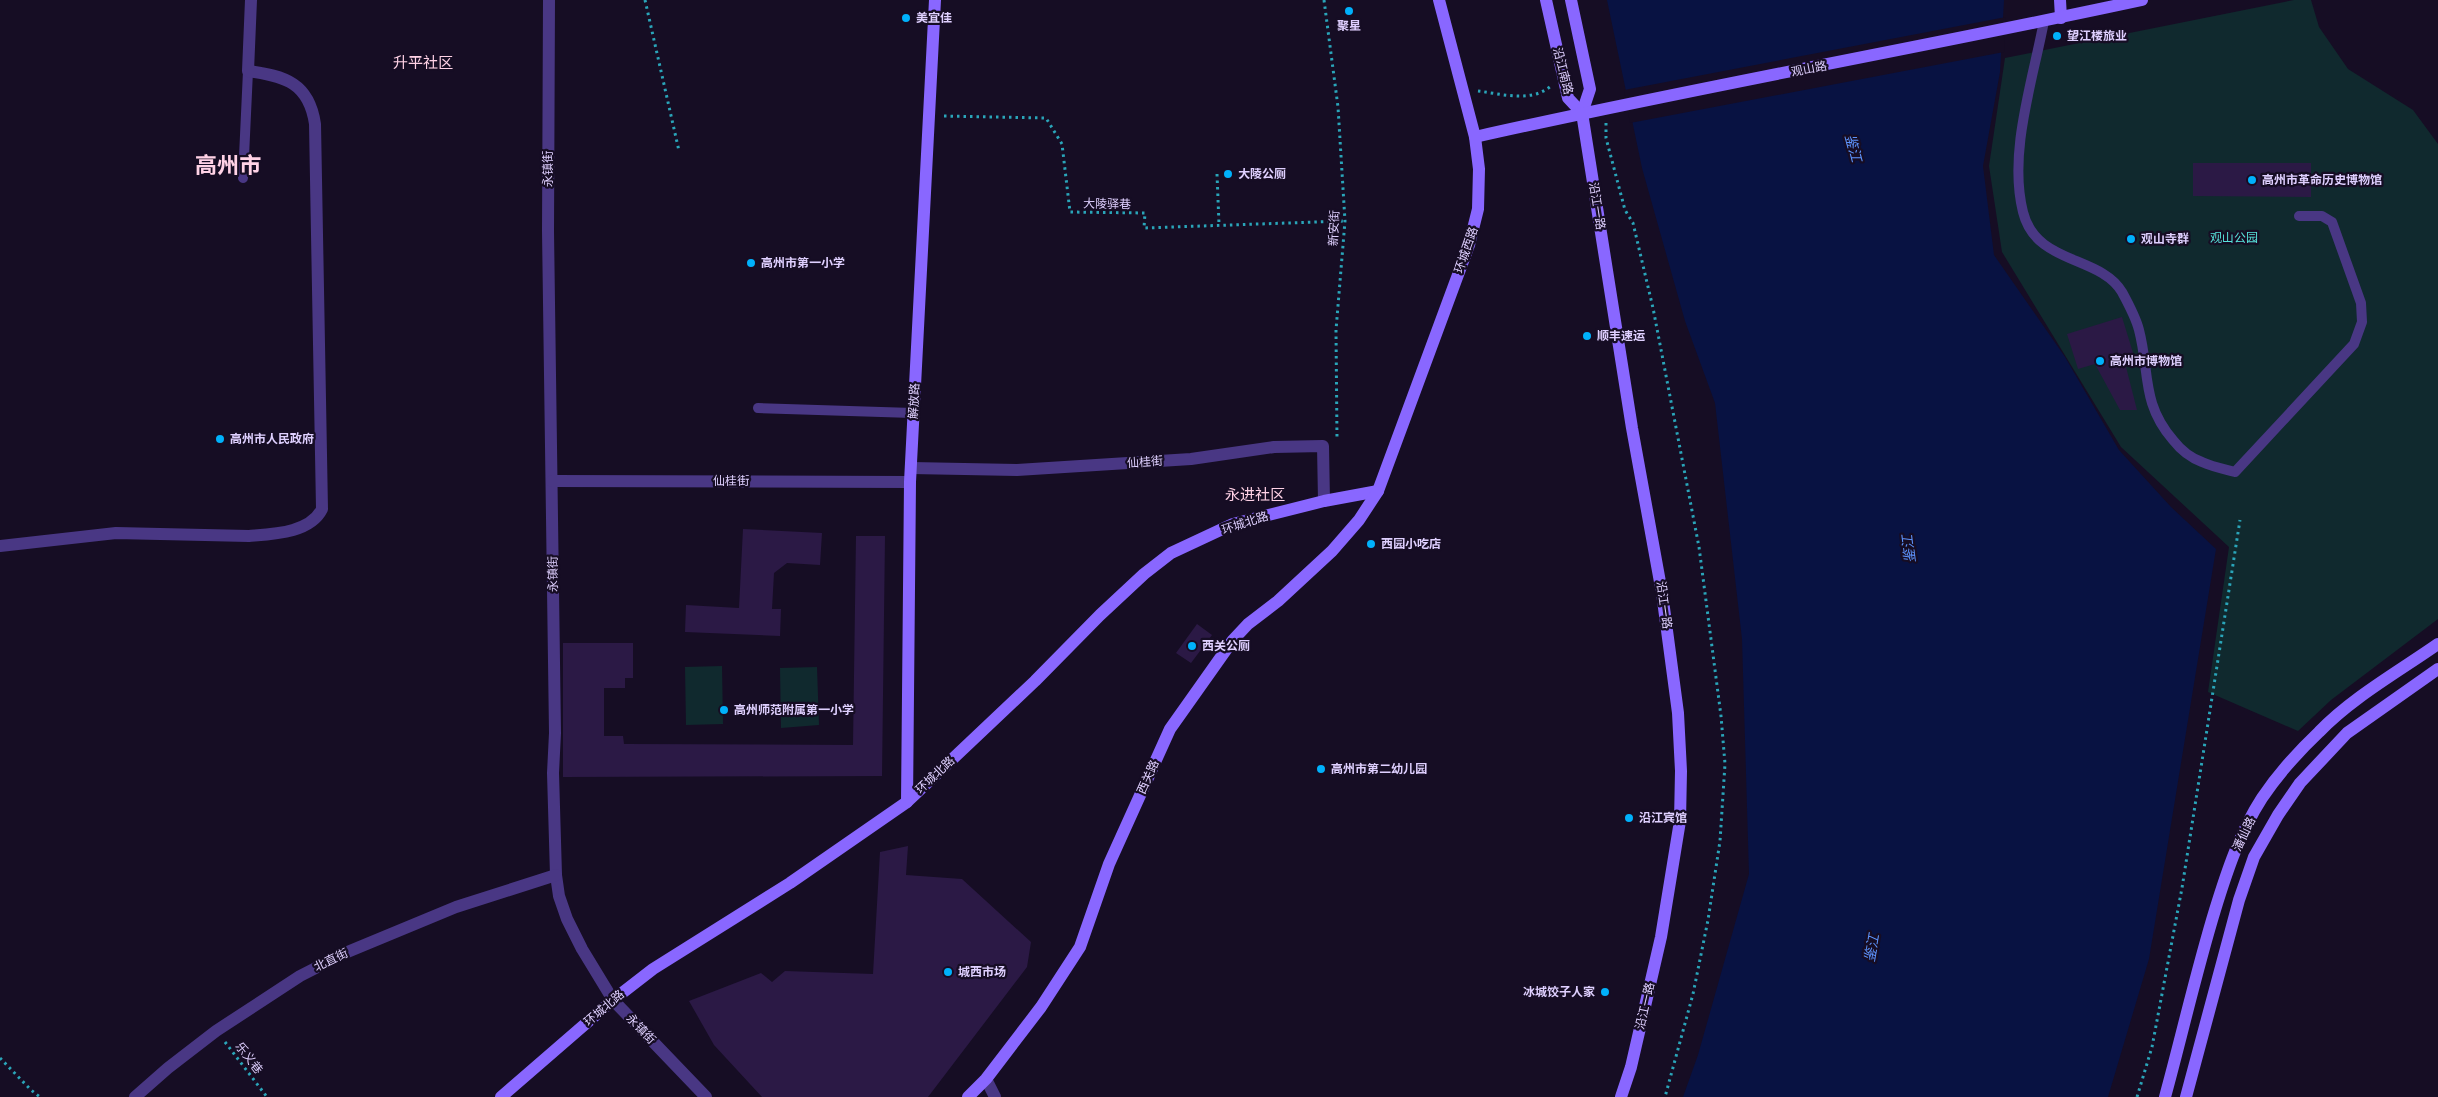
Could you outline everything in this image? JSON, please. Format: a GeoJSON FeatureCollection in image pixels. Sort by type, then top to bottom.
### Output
{"type":"FeatureCollection","features":[{"type":"Feature","properties":{"kind":"street"},"geometry":{"type":"LineString","coordinates":[[0,546],[116,533],[249,536],[272,534],[307,524],[316,519],[322,509],[320,306],[313,112],[307,98],[290,81],[280,77],[248,71],[251,0]]}},
{"type":"Feature","properties":{"kind":"street","name":"永镇街"},"geometry":{"type":"LineString","coordinates":[[549,0],[548,231],[554,734],[552,773],[556,875],[559,896],[574,933],[613,1000],[706,1097]]}},
{"type":"Feature","properties":{"kind":"street","name":"解放路"},"geometry":{"type":"LineString","coordinates":[[907,802],[910,482],[936,0]]}},
{"type":"Feature","properties":{"kind":"street","name":"环城西路"},"geometry":{"type":"LineString","coordinates":[[1378,491],[1475,225],[1480,186],[1475,137],[1439,0]]}},
{"type":"Feature","properties":{"kind":"street","name":"沿江南路"},"geometry":{"type":"LineString","coordinates":[[1546,0],[1568,98],[1582,113],[1590,89],[1571,0]]}},
{"type":"Feature","properties":{"kind":"street"},"geometry":{"type":"LineString","coordinates":[[2060,0],[2061,18]]}},
{"type":"Feature","properties":{"kind":"street","name":"观山路"},"geometry":{"type":"LineString","coordinates":[[1475,137],[1582,113],[2028,26],[2142,0]]}},
{"type":"Feature","properties":{"kind":"street","name":"沿江一路"},"geometry":{"type":"LineString","coordinates":[[1582,113],[1632,428],[1662,593],[1678,713],[1681,771],[1680,821],[1661,936],[1632,1067],[1621,1097]]}},
{"type":"Feature","properties":{"kind":"street"},"geometry":{"type":"LineString","coordinates":[[1323,446],[1324,501]]}},
{"type":"Feature","properties":{"kind":"street","name":"仙桂街"},"geometry":{"type":"LineString","coordinates":[[911,468],[1026,470],[1191,459],[1274,447],[1323,446]]}},
{"type":"Feature","properties":{"kind":"street","name":"仙桂街"},"geometry":{"type":"LineString","coordinates":[[552,480],[910,482]]}},
{"type":"Feature","properties":{"kind":"street","name":"环城北路"},"geometry":{"type":"LineString","coordinates":[[500,1097],[613,1000],[653,969],[790,883],[907,802],[1035,681],[1112,604],[1144,574],[1171,553],[1233,524],[1324,501],[1378,491]]}},
{"type":"Feature","properties":{"kind":"street","name":"西关路"},"geometry":{"type":"LineString","coordinates":[[968,1097],[986,1080],[1041,1007],[1080,947],[1109,864],[1170,729],[1233,640],[1248,624],[1278,601],[1332,551],[1359,520],[1378,491]]}},
{"type":"Feature","properties":{"kind":"street","name":"潘仙路"},"geometry":{"type":"LineString","coordinates":[[2165,1097],[2209,929],[2227,872],[2241,837],[2262,799],[2287,766],[2320,730],[2354,702],[2438,644]]}},
{"type":"Feature","properties":{"kind":"street","name":"潘仙路"},"geometry":{"type":"LineString","coordinates":[[2186,1097],[2239,900],[2254,857],[2278,815],[2300,783],[2347,733],[2438,669]]}},
{"type":"Feature","properties":{"kind":"street","name":"北直街"},"geometry":{"type":"LineString","coordinates":[[135,1097],[168,1068],[216,1031],[300,976],[345,953],[456,907],[556,875]]}},
{"type":"Feature","properties":{"kind":"street"},"geometry":{"type":"LineString","coordinates":[[986,1080],[995,1097]]}},
{"type":"Feature","properties":{"kind":"lane"},"geometry":{"type":"LineString","coordinates":[[2044,22],[2020,140],[2019,180],[2022,211],[2029,230],[2054,252],[2103,275],[2121,290],[2139,329],[2150,399],[2160,425],[2180,448],[2202,462],[2235,472],[2354,344],[2362,322],[2361,303],[2332,222],[2322,216],[2298,216]]}},
{"type":"Feature","properties":{"kind":"lane"},"geometry":{"type":"LineString","coordinates":[[244,178],[248,71]]}},
{"type":"Feature","properties":{"kind":"lane"},"geometry":{"type":"LineString","coordinates":[[758,408],[913,414]]}},
{"type":"Feature","properties":{"kind":"path"},"geometry":{"type":"LineString","coordinates":[[645,0],[679,151]]}},
{"type":"Feature","properties":{"kind":"path","name":"新安街"},"geometry":{"type":"LineString","coordinates":[[1323,446],[1337,442],[1336,330],[1344,221],[1338,107],[1324,0]]}},
{"type":"Feature","properties":{"kind":"path"},"geometry":{"type":"LineString","coordinates":[[1463,90],[1509,97],[1528,96],[1551,87],[1552,80]]}},
{"type":"Feature","properties":{"kind":"path"},"geometry":{"type":"LineString","coordinates":[[1608,108],[1606,138],[1625,210],[1633,223],[1653,308],[1699,547],[1721,716],[1725,764],[1720,841],[1708,920],[1693,994],[1665,1097]]}},
{"type":"Feature","properties":{"kind":"path","name":"大陵驿巷"},"geometry":{"type":"LineString","coordinates":[[930,115],[1046,118],[1062,144],[1070,212],[1145,213],[1144,228],[1344,221]]}},
{"type":"Feature","properties":{"kind":"path"},"geometry":{"type":"LineString","coordinates":[[1217,174],[1219,224]]}},
{"type":"Feature","properties":{"kind":"path"},"geometry":{"type":"LineString","coordinates":[[2137,1097],[2154,1038],[2182,888],[2240,520]]}},
{"type":"Feature","properties":{"kind":"path","name":"乐义巷"},"geometry":{"type":"LineString","coordinates":[[216,1031],[267,1097]]}},
{"type":"Feature","properties":{"kind":"path"},"geometry":{"type":"LineString","coordinates":[[0,1058],[40,1097]]}},
{"type":"Feature","properties":{"kind":"green space","name":"观山公园"},"geometry":{"type":"Polygon","coordinates":[[[2294,0],[2311,0],[2319,27],[2348,69],[2413,110],[2438,144],[2438,619],[2331,700],[2298,731],[2208,692],[2229,547],[2121,447],[2002,252],[1989,166],[2005,58],[2294,0]]]}},
{"type":"Feature","properties":{"kind":"green space"},"geometry":{"type":"Polygon","coordinates":[[[722,666],[723,724],[686,725],[685,667],[722,666]]]}},
{"type":"Feature","properties":{"kind":"green space"},"geometry":{"type":"Polygon","coordinates":[[[817,667],[819,725],[781,728],[780,668],[817,667]]]}},
{"type":"Feature","properties":{"kind":"water","name":"鉴江"},"geometry":{"type":"Polygon","coordinates":[[[1607,0],[2004,0],[2000,72],[1983,166],[1994,255],[2065,357],[2119,450],[2171,507],[2216,549],[2149,959],[2108,1097],[1683,1097],[1698,1055],[1749,874],[1742,639],[1715,403],[1685,321],[1642,168],[1607,0]]]}},
{"type":"Feature","properties":{"kind":"pier"},"geometry":{"type":"Polygon","coordinates":[[[2006,17],[2004,52],[1630,123],[1624,90],[2006,17]]]}},
{"type":"Feature","properties":{"kind":"building","name":"高州市革命历史博物馆"},"geometry":{"type":"Polygon","coordinates":[[[2193,163],[2311,163],[2311,197],[2193,196],[2193,163]]]}},
{"type":"Feature","properties":{"kind":"building","name":"高州市博物馆"},"geometry":{"type":"Polygon","coordinates":[[[2122,317],[2134,356],[2124,359],[2137,410],[2120,410],[2095,364],[2078,369],[2067,334],[2122,317]]]}},
{"type":"Feature","properties":{"kind":"building"},"geometry":{"type":"Polygon","coordinates":[[[743,529],[822,533],[820,565],[787,563],[774,573],[772,609],[781,609],[780,636],[685,632],[686,605],[739,608],[743,529]]]}},
{"type":"Feature","properties":{"kind":"building"},"geometry":{"type":"Polygon","coordinates":[[[856,536],[885,536],[882,776],[563,777],[563,643],[633,643],[633,678],[625,678],[625,688],[604,688],[604,736],[623,736],[624,744],[853,745],[856,536]]]}},
{"type":"Feature","properties":{"kind":"building","name":"西关公厕"},"geometry":{"type":"Polygon","coordinates":[[[1197,624],[1212,635],[1191,663],[1176,653],[1197,624]]]}},
{"type":"Feature","properties":{"kind":"building","name":"城西市场"},"geometry":{"type":"Polygon","coordinates":[[[908,846],[906,875],[962,879],[1031,942],[1027,967],[928,1097],[762,1097],[714,1045],[689,1001],[761,973],[772,982],[785,971],[873,974],[880,852],[908,846]]]}},
{"type":"Feature","properties":{"kind":"place","name":"聚星"},"geometry":{"type":"Point","coordinates":[1349,11]}},
{"type":"Feature","properties":{"kind":"place","name":"美宜佳"},"geometry":{"type":"Point","coordinates":[906,18]}},
{"type":"Feature","properties":{"kind":"place","name":"望江楼旅业"},"geometry":{"type":"Point","coordinates":[2057,36]}},
{"type":"Feature","properties":{"kind":"place","name":"大陵公厕"},"geometry":{"type":"Point","coordinates":[1228,174]}},
{"type":"Feature","properties":{"kind":"place","name":"高州市革命历史博物馆"},"geometry":{"type":"Point","coordinates":[2252,180]}},
{"type":"Feature","properties":{"kind":"place","name":"观山寺群"},"geometry":{"type":"Point","coordinates":[2131,239]}},
{"type":"Feature","properties":{"kind":"place","name":"高州市第一小学"},"geometry":{"type":"Point","coordinates":[751,263]}},
{"type":"Feature","properties":{"kind":"place","name":"顺丰速运"},"geometry":{"type":"Point","coordinates":[1587,336]}},
{"type":"Feature","properties":{"kind":"place","name":"高州市博物馆"},"geometry":{"type":"Point","coordinates":[2100,361]}},
{"type":"Feature","properties":{"kind":"place","name":"高州市人民政府"},"geometry":{"type":"Point","coordinates":[220,439]}},
{"type":"Feature","properties":{"kind":"place","name":"西园小吃店"},"geometry":{"type":"Point","coordinates":[1371,544]}},
{"type":"Feature","properties":{"kind":"place","name":"西关公厕"},"geometry":{"type":"Point","coordinates":[1192,646]}},
{"type":"Feature","properties":{"kind":"place","name":"高州师范附属第一小学"},"geometry":{"type":"Point","coordinates":[724,710]}},
{"type":"Feature","properties":{"kind":"place","name":"高州市第二幼儿园"},"geometry":{"type":"Point","coordinates":[1321,769]}},
{"type":"Feature","properties":{"kind":"place","name":"沿江宾馆"},"geometry":{"type":"Point","coordinates":[1629,818]}},
{"type":"Feature","properties":{"kind":"place","name":"城西市场"},"geometry":{"type":"Point","coordinates":[948,972]}},
{"type":"Feature","properties":{"kind":"place","name":"冰城饺子人家"},"geometry":{"type":"Point","coordinates":[1605,992]}},
{"type":"Feature","properties":{"kind":"district","name":"升平社区"},"geometry":{"type":"Point","coordinates":[423,63]}},
{"type":"Feature","properties":{"kind":"district","name":"高州市"},"geometry":{"type":"Point","coordinates":[228,166]}},
{"type":"Feature","properties":{"kind":"district","name":"永进社区"},"geometry":{"type":"Point","coordinates":[1255,495]}}]}
